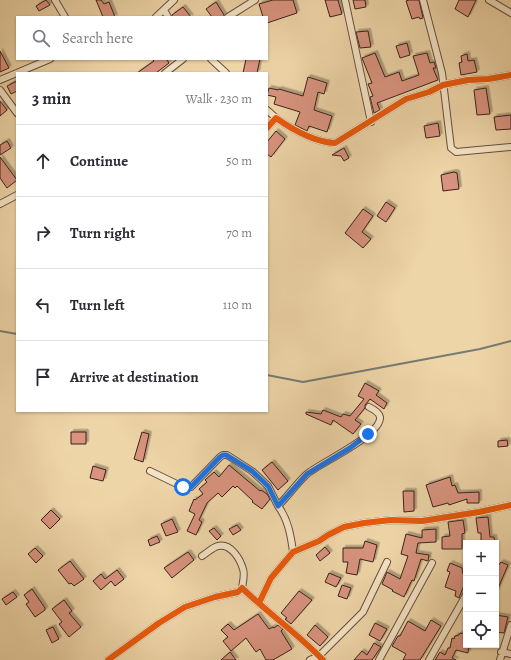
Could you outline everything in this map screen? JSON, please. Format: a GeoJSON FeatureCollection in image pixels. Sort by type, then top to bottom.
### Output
{"type":"FeatureCollection","features":[{"type":"Feature","properties":{"kind":"street"},"geometry":{"type":"LineString","coordinates":[[55,0],[64,16]]}},
{"type":"Feature","properties":{"kind":"street"},"geometry":{"type":"LineString","coordinates":[[157,16],[174,0]]}},
{"type":"Feature","properties":{"kind":"street"},"geometry":{"type":"LineString","coordinates":[[230,16],[255,0]]}},
{"type":"Feature","properties":{"kind":"street"},"geometry":{"type":"LineString","coordinates":[[345,0],[371,122]]}},
{"type":"Feature","properties":{"kind":"street"},"geometry":{"type":"LineString","coordinates":[[423,0],[442,73],[451,148],[456,152],[464,152],[511,147]]}},
{"type":"Feature","properties":{"kind":"street"},"geometry":{"type":"LineString","coordinates":[[489,0],[511,13]]}},
{"type":"Feature","properties":{"kind":"street"},"geometry":{"type":"LineString","coordinates":[[164,10],[167,16]]}},
{"type":"Feature","properties":{"kind":"street"},"geometry":{"type":"LineString","coordinates":[[19,72],[48,60]]}},
{"type":"Feature","properties":{"kind":"street"},"geometry":{"type":"LineString","coordinates":[[166,72],[182,60]]}},
{"type":"Feature","properties":{"kind":"street"},"geometry":{"type":"LineString","coordinates":[[212,60],[225,72]]}},
{"type":"Feature","properties":{"kind":"street"},"geometry":{"type":"LineString","coordinates":[[0,80],[16,73]]}},
{"type":"Feature","properties":{"kind":"street"},"geometry":{"type":"LineString","coordinates":[[268,111],[276,118],[300,133],[327,143],[336,143],[406,99],[429,92],[443,85],[468,80],[488,79],[511,75]]}},
{"type":"Feature","properties":{"kind":"street"},"geometry":{"type":"LineString","coordinates":[[0,90],[16,112]]}},
{"type":"Feature","properties":{"kind":"street"},"geometry":{"type":"LineString","coordinates":[[268,127],[276,118]]}},
{"type":"Feature","properties":{"kind":"street"},"geometry":{"type":"LineString","coordinates":[[0,204],[16,196]]}},
{"type":"Feature","properties":{"kind":"street"},"geometry":{"type":"LineString","coordinates":[[278,506],[307,474],[350,448],[376,426],[379,422],[380,416],[369,407]]}},
{"type":"Feature","properties":{"kind":"street"},"geometry":{"type":"LineString","coordinates":[[150,471],[187,488],[191,487],[220,457],[226,455],[252,471],[268,486],[278,506],[283,512],[290,533],[293,552]]}},
{"type":"Feature","properties":{"kind":"street"},"geometry":{"type":"LineString","coordinates":[[258,603],[271,578],[293,552],[344,528],[364,522],[391,520],[422,521],[479,512],[511,504]]}},
{"type":"Feature","properties":{"kind":"street"},"geometry":{"type":"LineString","coordinates":[[108,660],[159,623],[185,607],[215,597],[238,592],[242,588],[244,570],[235,554],[228,547],[217,546],[202,556]]}},
{"type":"Feature","properties":{"kind":"street"},"geometry":{"type":"LineString","coordinates":[[310,660],[321,658],[363,612],[387,562]]}},
{"type":"Feature","properties":{"kind":"street"},"geometry":{"type":"LineString","coordinates":[[379,660],[432,563]]}},
{"type":"Feature","properties":{"kind":"street"},"geometry":{"type":"LineString","coordinates":[[242,588],[258,603],[278,618],[321,658]]}},
{"type":"Feature","properties":{"kind":"street"},"geometry":{"type":"LineString","coordinates":[[429,660],[463,600]]}},
{"type":"Feature","properties":{"kind":"street"},"geometry":{"type":"LineString","coordinates":[[500,660],[501,652],[511,625]]}},
{"type":"Feature","properties":{"kind":"street"},"geometry":{"type":"LineString","coordinates":[[501,652],[511,654]]}},
{"type":"Feature","properties":{"kind":"building"},"geometry":{"type":"Polygon","coordinates":[[[46,0],[50,5],[39,11],[36,6],[46,0]]]}},
{"type":"Feature","properties":{"kind":"building"},"geometry":{"type":"Polygon","coordinates":[[[96,0],[101,0],[104,4],[109,2],[115,16],[103,16],[96,0]]]}},
{"type":"Feature","properties":{"kind":"building"},"geometry":{"type":"Polygon","coordinates":[[[273,0],[293,0],[297,13],[268,23],[268,16],[263,16],[259,4],[273,0]]]}},
{"type":"Feature","properties":{"kind":"building"},"geometry":{"type":"Polygon","coordinates":[[[325,0],[338,0],[342,14],[330,17],[325,0]]]}},
{"type":"Feature","properties":{"kind":"building"},"geometry":{"type":"Polygon","coordinates":[[[353,0],[365,0],[366,7],[355,9],[353,0]]]}},
{"type":"Feature","properties":{"kind":"building"},"geometry":{"type":"Polygon","coordinates":[[[419,0],[423,18],[420,19],[419,17],[412,19],[406,1],[419,0]]]}},
{"type":"Feature","properties":{"kind":"building"},"geometry":{"type":"Polygon","coordinates":[[[459,0],[476,0],[468,17],[455,9],[459,0]]]}},
{"type":"Feature","properties":{"kind":"building"},"geometry":{"type":"Polygon","coordinates":[[[216,2],[224,16],[211,16],[206,9],[216,2]]]}},
{"type":"Feature","properties":{"kind":"building"},"geometry":{"type":"Polygon","coordinates":[[[183,7],[190,16],[172,16],[183,7]]]}},
{"type":"Feature","properties":{"kind":"building"},"geometry":{"type":"Polygon","coordinates":[[[368,31],[371,47],[360,48],[356,32],[368,31]]]}},
{"type":"Feature","properties":{"kind":"building"},"geometry":{"type":"Polygon","coordinates":[[[407,43],[410,55],[400,58],[396,46],[407,43]]]}},
{"type":"Feature","properties":{"kind":"building"},"geometry":{"type":"Polygon","coordinates":[[[0,51],[9,68],[0,72],[0,51]]]}},
{"type":"Feature","properties":{"kind":"building"},"geometry":{"type":"Polygon","coordinates":[[[375,53],[385,77],[399,72],[402,81],[419,75],[413,56],[427,53],[430,63],[434,62],[436,68],[433,68],[438,80],[377,103],[380,110],[374,113],[370,97],[373,96],[368,84],[372,83],[362,58],[375,53]]]}},
{"type":"Feature","properties":{"kind":"building"},"geometry":{"type":"Polygon","coordinates":[[[467,54],[468,61],[474,60],[477,72],[461,75],[459,63],[462,62],[461,56],[467,54]]]}},
{"type":"Feature","properties":{"kind":"building"},"geometry":{"type":"Polygon","coordinates":[[[153,60],[167,60],[169,63],[157,72],[138,72],[154,61],[153,60]]]}},
{"type":"Feature","properties":{"kind":"building"},"geometry":{"type":"Polygon","coordinates":[[[246,60],[260,60],[257,72],[243,72],[246,60]]]}},
{"type":"Feature","properties":{"kind":"building"},"geometry":{"type":"Polygon","coordinates":[[[308,77],[327,83],[324,94],[318,92],[314,110],[332,116],[327,132],[309,126],[307,131],[295,125],[300,112],[274,104],[276,97],[268,95],[268,92],[269,88],[279,89],[303,96],[308,77]]]}},
{"type":"Feature","properties":{"kind":"building"},"geometry":{"type":"Polygon","coordinates":[[[16,82],[16,92],[11,94],[7,86],[16,82]]]}},
{"type":"Feature","properties":{"kind":"building"},"geometry":{"type":"Polygon","coordinates":[[[486,88],[490,114],[477,115],[474,90],[486,88]]]}},
{"type":"Feature","properties":{"kind":"building"},"geometry":{"type":"Polygon","coordinates":[[[0,101],[7,110],[0,116],[0,101]]]}},
{"type":"Feature","properties":{"kind":"building"},"geometry":{"type":"Polygon","coordinates":[[[511,115],[511,129],[496,130],[494,117],[511,115]]]}},
{"type":"Feature","properties":{"kind":"building"},"geometry":{"type":"Polygon","coordinates":[[[438,123],[440,136],[426,138],[424,126],[438,123]]]}},
{"type":"Feature","properties":{"kind":"building"},"geometry":{"type":"Polygon","coordinates":[[[276,131],[285,139],[271,157],[268,155],[268,141],[276,131]]]}},
{"type":"Feature","properties":{"kind":"building"},"geometry":{"type":"Polygon","coordinates":[[[7,141],[11,148],[0,155],[0,145],[7,141]]]}},
{"type":"Feature","properties":{"kind":"building"},"geometry":{"type":"Polygon","coordinates":[[[344,148],[349,158],[344,161],[341,156],[332,155],[344,148]]]}},
{"type":"Feature","properties":{"kind":"building"},"geometry":{"type":"Polygon","coordinates":[[[0,157],[16,179],[16,181],[7,188],[0,178],[0,157]]]}},
{"type":"Feature","properties":{"kind":"building"},"geometry":{"type":"Polygon","coordinates":[[[454,172],[457,173],[459,189],[443,191],[441,175],[454,172]]]}},
{"type":"Feature","properties":{"kind":"building"},"geometry":{"type":"Polygon","coordinates":[[[386,202],[395,208],[386,222],[377,216],[386,202]]]}},
{"type":"Feature","properties":{"kind":"building"},"geometry":{"type":"Polygon","coordinates":[[[363,209],[373,216],[362,232],[371,239],[363,248],[345,233],[363,209]]]}},
{"type":"Feature","properties":{"kind":"building"},"geometry":{"type":"Polygon","coordinates":[[[365,383],[379,391],[376,395],[387,403],[384,409],[370,399],[355,420],[361,424],[353,434],[333,420],[331,425],[306,414],[306,412],[321,414],[323,410],[341,417],[343,414],[350,416],[364,399],[358,396],[365,383]]]}},
{"type":"Feature","properties":{"kind":"building"},"geometry":{"type":"Polygon","coordinates":[[[71,432],[86,432],[86,444],[71,444],[71,432]]]}},
{"type":"Feature","properties":{"kind":"building"},"geometry":{"type":"Polygon","coordinates":[[[142,432],[149,434],[143,462],[134,459],[142,432]]]}},
{"type":"Feature","properties":{"kind":"building"},"geometry":{"type":"Polygon","coordinates":[[[507,440],[508,446],[498,447],[498,441],[507,440]]]}},
{"type":"Feature","properties":{"kind":"building"},"geometry":{"type":"Polygon","coordinates":[[[272,462],[288,481],[278,490],[262,470],[272,462]]]}},
{"type":"Feature","properties":{"kind":"building"},"geometry":{"type":"Polygon","coordinates":[[[229,465],[260,491],[261,490],[267,494],[270,499],[262,509],[252,502],[253,501],[237,486],[235,488],[233,486],[222,497],[218,493],[207,503],[199,520],[202,522],[196,535],[187,531],[195,514],[189,511],[194,499],[195,500],[203,494],[199,489],[207,482],[205,480],[214,472],[219,477],[229,465]]]}},
{"type":"Feature","properties":{"kind":"building"},"geometry":{"type":"Polygon","coordinates":[[[93,466],[106,470],[103,481],[90,478],[93,466]]]}},
{"type":"Feature","properties":{"kind":"building"},"geometry":{"type":"Polygon","coordinates":[[[450,477],[452,486],[455,485],[458,493],[479,492],[479,503],[467,503],[467,499],[449,505],[448,503],[433,507],[426,485],[450,477]]]}},
{"type":"Feature","properties":{"kind":"building"},"geometry":{"type":"Polygon","coordinates":[[[403,491],[414,491],[414,511],[404,512],[403,491]]]}},
{"type":"Feature","properties":{"kind":"building"},"geometry":{"type":"Polygon","coordinates":[[[51,510],[60,519],[50,529],[41,520],[51,510]]]}},
{"type":"Feature","properties":{"kind":"building"},"geometry":{"type":"Polygon","coordinates":[[[488,517],[490,537],[494,537],[494,540],[481,540],[481,533],[478,533],[476,518],[488,517]]]}},
{"type":"Feature","properties":{"kind":"building"},"geometry":{"type":"Polygon","coordinates":[[[172,519],[178,532],[166,536],[161,524],[172,519]]]}},
{"type":"Feature","properties":{"kind":"building"},"geometry":{"type":"Polygon","coordinates":[[[463,520],[465,533],[462,534],[462,549],[442,549],[442,537],[450,536],[448,522],[463,520]]]}},
{"type":"Feature","properties":{"kind":"building"},"geometry":{"type":"Polygon","coordinates":[[[237,525],[241,530],[233,535],[229,529],[237,525]]]}},
{"type":"Feature","properties":{"kind":"building"},"geometry":{"type":"Polygon","coordinates":[[[214,528],[221,536],[217,540],[209,531],[214,528]]]}},
{"type":"Feature","properties":{"kind":"building"},"geometry":{"type":"Polygon","coordinates":[[[436,529],[436,542],[418,543],[416,553],[429,555],[428,561],[421,559],[414,581],[412,580],[404,597],[382,584],[387,572],[400,579],[408,556],[401,554],[406,534],[422,538],[422,530],[436,529]]]}},
{"type":"Feature","properties":{"kind":"building"},"geometry":{"type":"Polygon","coordinates":[[[157,536],[160,542],[150,546],[148,540],[157,536]]]}},
{"type":"Feature","properties":{"kind":"building"},"geometry":{"type":"Polygon","coordinates":[[[365,541],[377,545],[373,562],[360,559],[357,575],[346,573],[348,562],[343,562],[343,548],[363,548],[365,541]]]}},
{"type":"Feature","properties":{"kind":"building"},"geometry":{"type":"Polygon","coordinates":[[[325,547],[330,553],[320,561],[316,555],[325,547]]]}},
{"type":"Feature","properties":{"kind":"building"},"geometry":{"type":"Polygon","coordinates":[[[35,548],[43,556],[36,563],[28,554],[35,548]]]}},
{"type":"Feature","properties":{"kind":"building"},"geometry":{"type":"Polygon","coordinates":[[[188,552],[194,560],[172,578],[164,568],[188,552]]]}},
{"type":"Feature","properties":{"kind":"building"},"geometry":{"type":"Polygon","coordinates":[[[70,561],[84,579],[74,586],[71,583],[69,584],[58,570],[70,561]]]}},
{"type":"Feature","properties":{"kind":"building"},"geometry":{"type":"Polygon","coordinates":[[[501,562],[508,565],[499,586],[499,576],[499,565],[501,562]]]}},
{"type":"Feature","properties":{"kind":"building"},"geometry":{"type":"Polygon","coordinates":[[[450,563],[462,568],[463,588],[459,598],[455,596],[456,591],[445,587],[450,572],[447,571],[450,563]]]}},
{"type":"Feature","properties":{"kind":"building"},"geometry":{"type":"Polygon","coordinates":[[[117,570],[124,579],[115,586],[111,581],[101,590],[93,581],[101,574],[105,579],[117,570]]]}},
{"type":"Feature","properties":{"kind":"building"},"geometry":{"type":"Polygon","coordinates":[[[329,573],[341,578],[336,587],[325,582],[329,573]]]}},
{"type":"Feature","properties":{"kind":"building"},"geometry":{"type":"Polygon","coordinates":[[[342,585],[351,588],[347,599],[338,596],[342,585]]]}},
{"type":"Feature","properties":{"kind":"building"},"geometry":{"type":"Polygon","coordinates":[[[32,589],[45,608],[45,610],[35,617],[26,604],[29,602],[24,595],[32,589]]]}},
{"type":"Feature","properties":{"kind":"building"},"geometry":{"type":"Polygon","coordinates":[[[299,591],[312,600],[291,624],[281,613],[299,591]]]}},
{"type":"Feature","properties":{"kind":"building"},"geometry":{"type":"Polygon","coordinates":[[[13,592],[17,597],[6,605],[2,599],[13,592]]]}},
{"type":"Feature","properties":{"kind":"building"},"geometry":{"type":"Polygon","coordinates":[[[64,600],[72,611],[69,613],[81,627],[69,637],[59,624],[62,622],[52,609],[64,600]]]}},
{"type":"Feature","properties":{"kind":"building"},"geometry":{"type":"Polygon","coordinates":[[[258,614],[269,629],[278,625],[283,629],[281,631],[292,649],[273,660],[266,660],[260,649],[256,652],[246,638],[231,651],[223,641],[228,637],[221,630],[228,624],[234,630],[258,614]]]}},
{"type":"Feature","properties":{"kind":"building"},"geometry":{"type":"Polygon","coordinates":[[[499,616],[508,617],[504,633],[499,632],[499,616]]]}},
{"type":"Feature","properties":{"kind":"building"},"geometry":{"type":"Polygon","coordinates":[[[431,620],[441,626],[420,660],[403,660],[406,654],[392,646],[398,636],[400,636],[408,621],[425,631],[431,620]]]}},
{"type":"Feature","properties":{"kind":"building"},"geometry":{"type":"Polygon","coordinates":[[[375,623],[387,629],[380,641],[369,635],[375,623]]]}},
{"type":"Feature","properties":{"kind":"building"},"geometry":{"type":"Polygon","coordinates":[[[315,625],[328,637],[320,646],[307,635],[315,625]]]}},
{"type":"Feature","properties":{"kind":"building"},"geometry":{"type":"Polygon","coordinates":[[[53,627],[59,639],[52,643],[46,630],[53,627]]]}},
{"type":"Feature","properties":{"kind":"building"},"geometry":{"type":"Polygon","coordinates":[[[460,633],[463,634],[463,648],[469,648],[468,653],[456,650],[452,658],[456,660],[435,660],[440,652],[445,655],[448,648],[450,648],[452,638],[454,639],[455,636],[459,635],[460,633]]]}},
{"type":"Feature","properties":{"kind":"building"},"geometry":{"type":"Polygon","coordinates":[[[374,643],[381,647],[372,660],[354,660],[362,651],[367,655],[374,643]]]}},
{"type":"Feature","properties":{"kind":"building"},"geometry":{"type":"Polygon","coordinates":[[[230,652],[236,660],[221,660],[230,652]]]}},
{"type":"Feature","properties":{"kind":"waterway"},"geometry":{"type":"LineString","coordinates":[[0,331],[16,334]]}},
{"type":"Feature","properties":{"kind":"waterway"},"geometry":{"type":"LineString","coordinates":[[268,375],[303,382],[480,349],[511,341]]}},
{"type":"Feature","properties":{"kind":"cycle path"},"geometry":{"type":"LineString","coordinates":[[268,127],[276,118],[304,135],[335,143],[406,99],[429,92],[443,85],[468,80],[488,79],[511,75]]}},
{"type":"Feature","properties":{"kind":"cycle path"},"geometry":{"type":"LineString","coordinates":[[259,603],[271,578],[293,552],[319,541],[344,527],[391,520],[422,521],[479,512],[511,505]]}},
{"type":"Feature","properties":{"kind":"cycle path"},"geometry":{"type":"LineString","coordinates":[[108,660],[159,623],[185,607],[215,597],[238,592],[242,588],[323,660]]}},
{"type":"Feature","properties":{"kind":"route"},"geometry":{"type":"LineString","coordinates":[[183,487],[191,487],[220,457],[226,455],[252,471],[268,486],[278,506],[307,474],[350,448],[368,434]]}}]}
